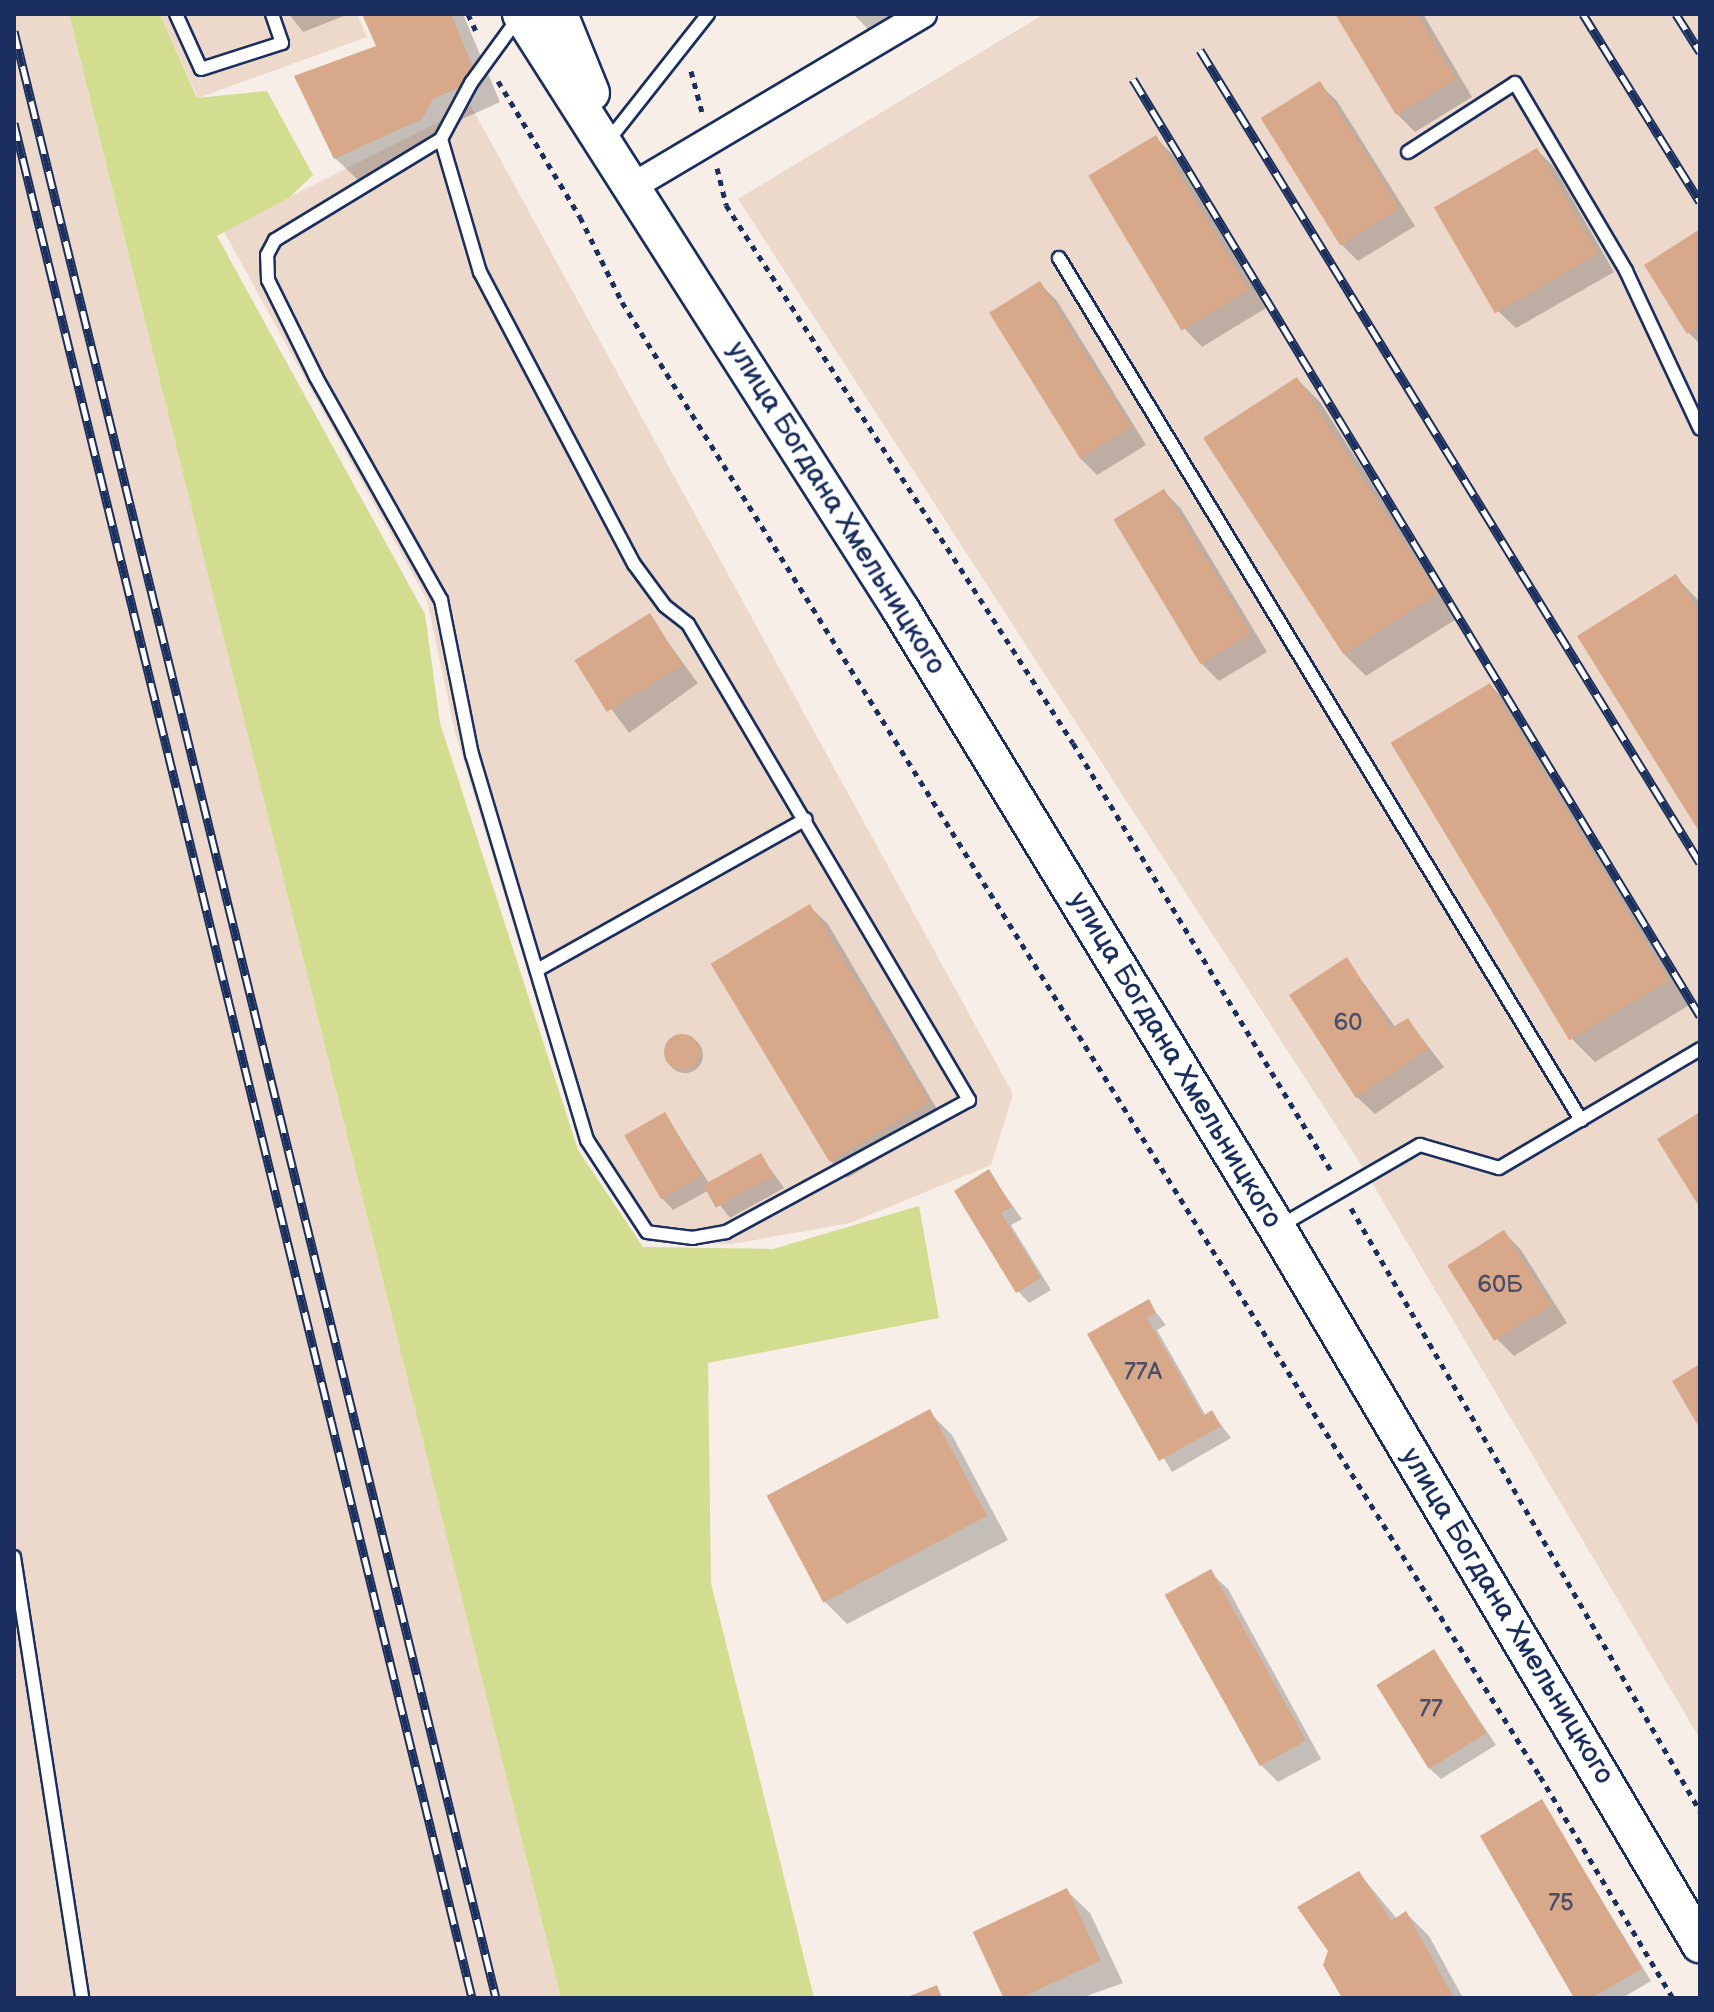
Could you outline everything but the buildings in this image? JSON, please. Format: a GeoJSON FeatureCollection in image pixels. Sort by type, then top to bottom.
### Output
{"type":"FeatureCollection","features":[{"type":"Feature","properties":{"kind":"main road"},"geometry":{"type":"LineString","coordinates":[[521,14],[635,185]]}},
{"type":"Feature","properties":{"kind":"main road"},"geometry":{"type":"LineString","coordinates":[[559,14],[611,137],[635,185]]}},
{"type":"Feature","properties":{"kind":"main road","name":"улица Богдана Хмельницкого"},"geometry":{"type":"LineString","coordinates":[[635,185],[1277,1228],[1700,1944]]}},
{"type":"Feature","properties":{"kind":"street"},"geometry":{"type":"LineString","coordinates":[[635,185],[923,14]]}},
{"type":"Feature","properties":{"kind":"lane"},"geometry":{"type":"LineString","coordinates":[[176,14],[201,69],[282,43],[272,14]]}},
{"type":"Feature","properties":{"kind":"lane"},"geometry":{"type":"LineString","coordinates":[[441,139],[480,272],[627,551],[665,606],[688,624],[806,819],[969,1100],[726,1232],[693,1238],[647,1232],[587,1140],[472,755],[441,600],[316,377],[268,280],[267,255],[275,240],[441,139],[489,59],[521,14]]}},
{"type":"Feature","properties":{"kind":"lane"},"geometry":{"type":"LineString","coordinates":[[611,137],[708,14]]}},
{"type":"Feature","properties":{"kind":"lane"},"geometry":{"type":"LineString","coordinates":[[1408,152],[1515,83],[1626,271],[1700,429]]}},
{"type":"Feature","properties":{"kind":"lane"},"geometry":{"type":"LineString","coordinates":[[1059,258],[1581,1120]]}},
{"type":"Feature","properties":{"kind":"lane"},"geometry":{"type":"LineString","coordinates":[[537,970],[806,819]]}},
{"type":"Feature","properties":{"kind":"lane"},"geometry":{"type":"LineString","coordinates":[[1277,1228],[1420,1145],[1499,1168],[1700,1049]]}},
{"type":"Feature","properties":{"kind":"lane"},"geometry":{"type":"LineString","coordinates":[[14,1557],[82,1998]]}},
{"type":"Feature","properties":{"kind":"path"},"geometry":{"type":"LineString","coordinates":[[468,14],[489,59],[622,302],[1540,1776],[1673,1998]]}},
{"type":"Feature","properties":{"kind":"path"},"geometry":{"type":"LineString","coordinates":[[726,205],[1073,743],[1342,1193],[1700,1811]]}},
{"type":"Feature","properties":{"kind":"shaded area"},"geometry":{"type":"Polygon","coordinates":[[[14,14],[69,14],[561,1998],[14,1998],[14,14]]]}},
{"type":"Feature","properties":{"kind":"shaded area"},"geometry":{"type":"Polygon","coordinates":[[[160,14],[357,14],[367,37],[198,98],[160,14]]]}},
{"type":"Feature","properties":{"kind":"shaded area"},"geometry":{"type":"Polygon","coordinates":[[[1044,14],[1700,14],[1700,1739],[1362,1166],[738,199],[1044,14]]]}},
{"type":"Feature","properties":{"kind":"shaded area"},"geometry":{"type":"Polygon","coordinates":[[[471,106],[1013,1094],[991,1165],[850,1223],[733,1244],[646,1242],[580,1146],[455,732],[427,600],[223,230],[471,106]]]}},
{"type":"Feature","properties":{"kind":"green space"},"geometry":{"type":"Polygon","coordinates":[[[69,14],[160,14],[197,98],[267,91],[313,175],[290,197],[217,236],[425,614],[440,723],[578,1150],[643,1247],[773,1249],[919,1206],[939,1318],[708,1363],[711,1583],[814,1998],[561,1998],[69,14]]]}},
{"type":"Feature","properties":{"kind":"railway"},"geometry":{"type":"LineString","coordinates":[[1583,14],[1700,202]]}},
{"type":"Feature","properties":{"kind":"railway"},"geometry":{"type":"LineString","coordinates":[[1676,14],[1700,52]]}},
{"type":"Feature","properties":{"kind":"railway"},"geometry":{"type":"LineString","coordinates":[[14,31],[496,1998]]}},
{"type":"Feature","properties":{"kind":"railway"},"geometry":{"type":"LineString","coordinates":[[1200,50],[1700,863]]}},
{"type":"Feature","properties":{"kind":"railway"},"geometry":{"type":"LineString","coordinates":[[1133,79],[1700,1016]]}},
{"type":"Feature","properties":{"kind":"railway"},"geometry":{"type":"LineString","coordinates":[[14,123],[472,1998]]}}]}
